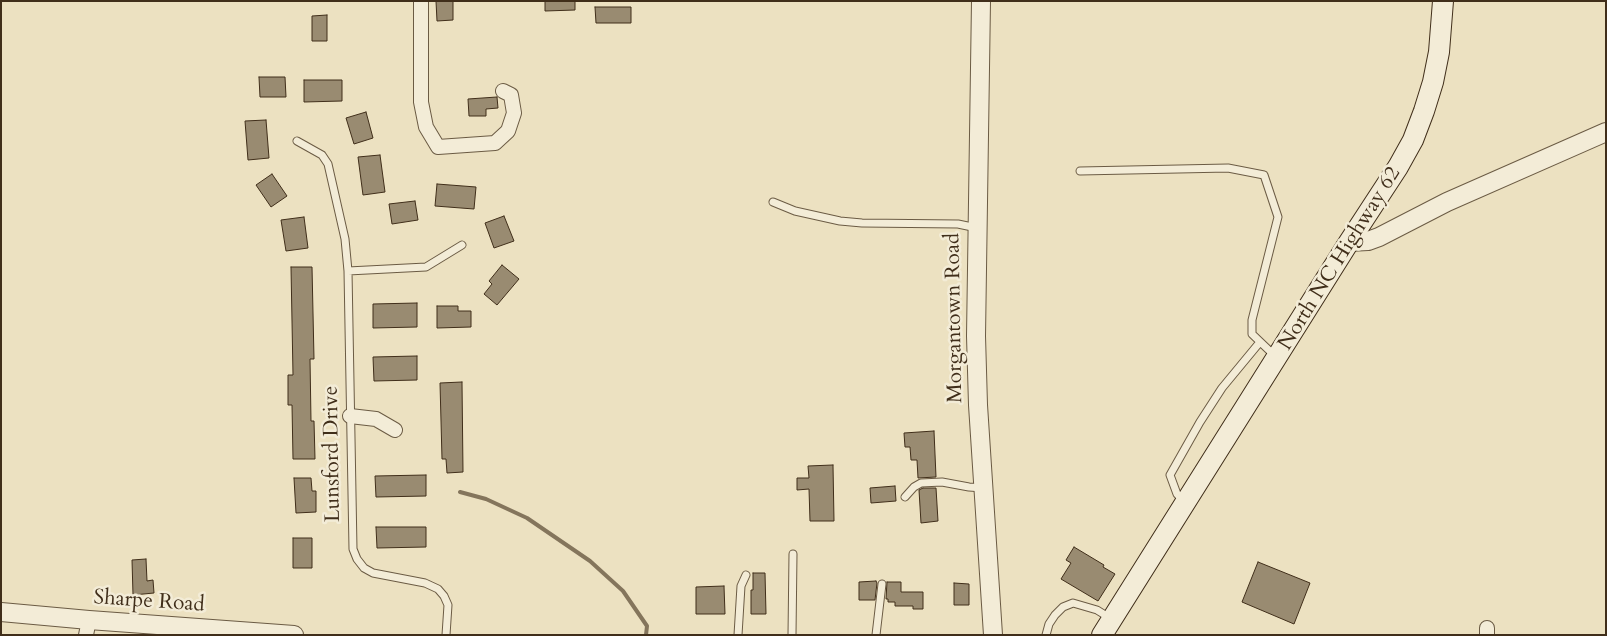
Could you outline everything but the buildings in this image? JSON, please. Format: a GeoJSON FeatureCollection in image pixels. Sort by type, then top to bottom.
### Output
{"type":"FeatureCollection","features":[{"type":"Feature","properties":{"kind":"main road","name":"North NC Highway 62"},"geometry":{"type":"LineString","coordinates":[[1107,627],[1398,167],[1424,111],[1433,82],[1440,52],[1443,1]]}},
{"type":"Feature","properties":{"kind":"street"},"geometry":{"type":"LineString","coordinates":[[421,1],[421,102],[426,127],[438,147],[495,143],[508,131],[514,113],[511,95],[502,91]]}},
{"type":"Feature","properties":{"kind":"street","name":"Morgantown Road"},"geometry":{"type":"LineString","coordinates":[[981,1],[976,336],[993,635]]}},
{"type":"Feature","properties":{"kind":"street"},"geometry":{"type":"LineString","coordinates":[[1349,242],[1368,241],[1379,237],[1447,202],[1606,132]]}},
{"type":"Feature","properties":{"kind":"street"},"geometry":{"type":"LineString","coordinates":[[350,416],[376,419],[395,430]]}},
{"type":"Feature","properties":{"kind":"street","name":"Sharpe Road"},"geometry":{"type":"LineString","coordinates":[[1,612],[87,627],[294,635]]}},
{"type":"Feature","properties":{"kind":"lane","name":"Lunsford Drive"},"geometry":{"type":"LineString","coordinates":[[297,141],[322,155],[328,164],[345,239],[348,271],[353,549],[357,559],[364,568],[373,574],[425,583],[438,589],[448,605],[446,635]]}},
{"type":"Feature","properties":{"kind":"lane"},"geometry":{"type":"LineString","coordinates":[[1080,171],[1228,168],[1264,175],[1278,217],[1252,320],[1252,334],[1277,358]]}},
{"type":"Feature","properties":{"kind":"lane"},"geometry":{"type":"LineString","coordinates":[[773,202],[795,211],[840,221],[958,224],[977,228]]}},
{"type":"Feature","properties":{"kind":"lane"},"geometry":{"type":"LineString","coordinates":[[348,271],[426,267],[462,245]]}},
{"type":"Feature","properties":{"kind":"lane"},"geometry":{"type":"LineString","coordinates":[[1187,500],[1177,494],[1170,475],[1222,388],[1260,342]]}},
{"type":"Feature","properties":{"kind":"lane"},"geometry":{"type":"LineString","coordinates":[[905,497],[914,487],[921,483],[942,482],[984,488]]}},
{"type":"Feature","properties":{"kind":"lane"},"geometry":{"type":"LineString","coordinates":[[792,635],[793,554]]}},
{"type":"Feature","properties":{"kind":"lane"},"geometry":{"type":"LineString","coordinates":[[738,635],[741,586],[746,576]]}},
{"type":"Feature","properties":{"kind":"lane"},"geometry":{"type":"LineString","coordinates":[[876,635],[882,584]]}},
{"type":"Feature","properties":{"kind":"lane"},"geometry":{"type":"LineString","coordinates":[[1046,635],[1049,624],[1055,615],[1063,606],[1074,603],[1097,610],[1107,627]]}},
{"type":"Feature","properties":{"kind":"waterway"},"geometry":{"type":"LineString","coordinates":[[460,492],[486,499],[527,518],[590,561],[623,591],[647,626],[646,635]]}}]}
